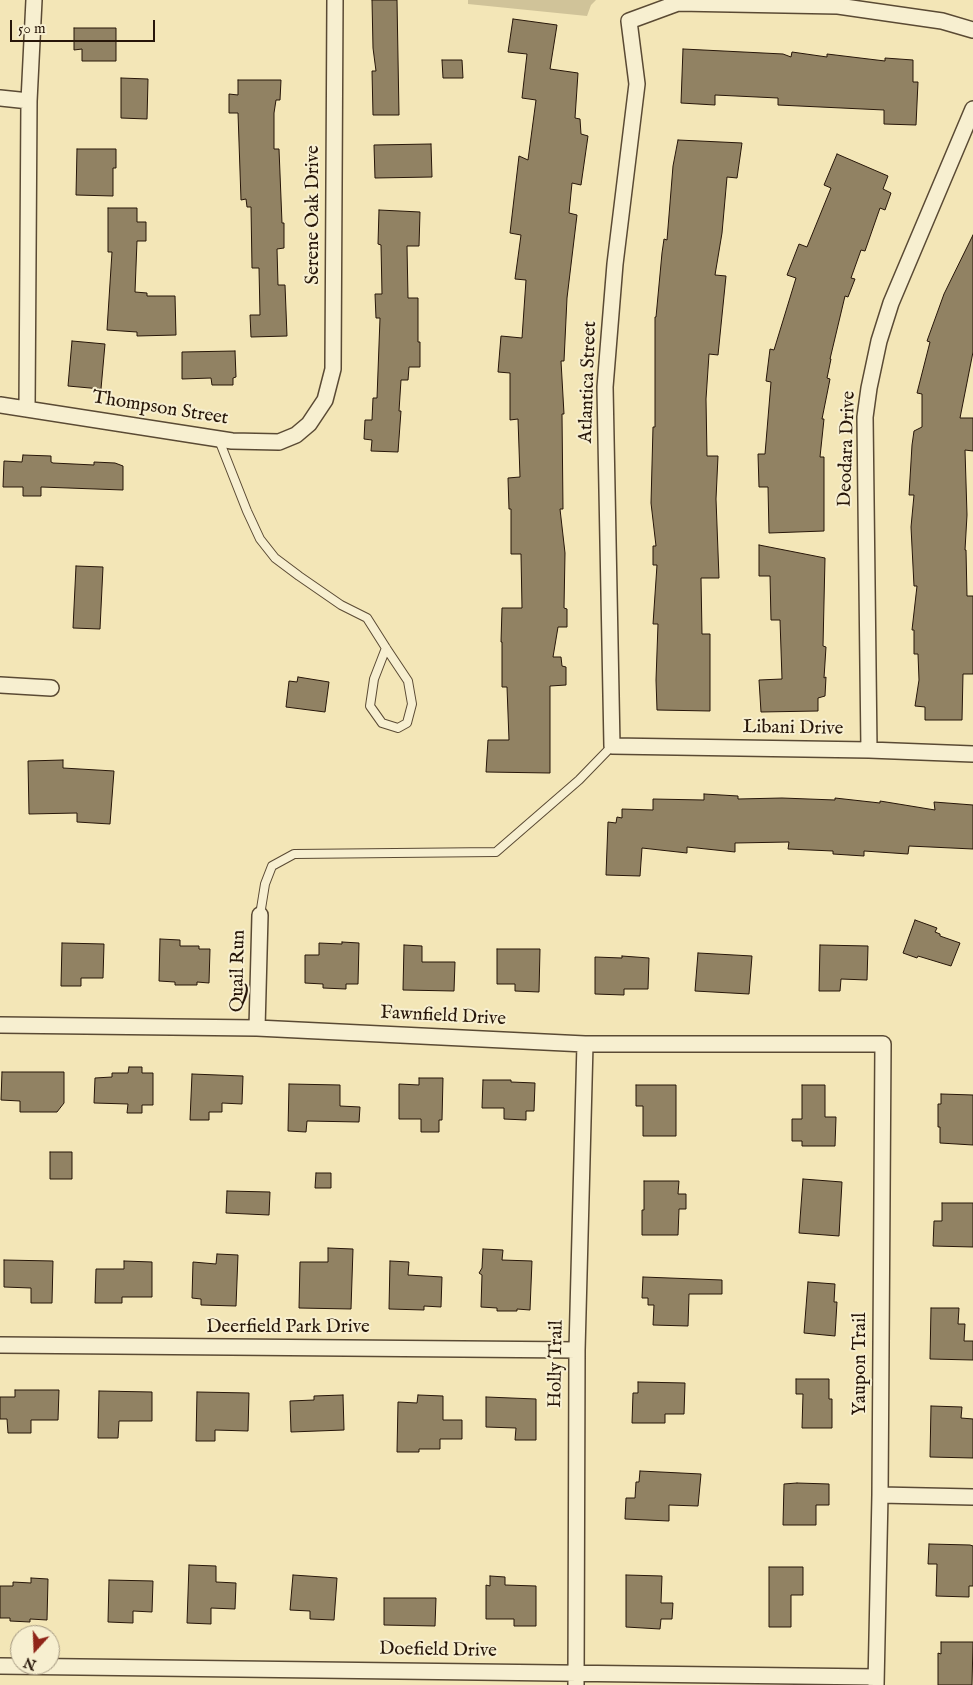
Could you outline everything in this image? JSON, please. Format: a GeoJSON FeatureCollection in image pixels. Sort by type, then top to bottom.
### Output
{"type":"FeatureCollection","features":[{"type":"Feature","properties":{"kind":"street"},"geometry":{"type":"LineString","coordinates":[[27,408],[29,101],[34,0]]}},
{"type":"Feature","properties":{"kind":"street","name":"Serene Oak Drive"},"geometry":{"type":"LineString","coordinates":[[310,424],[325,400],[333,369],[335,0]]}},
{"type":"Feature","properties":{"kind":"street","name":"Atlantica Street"},"geometry":{"type":"LineString","coordinates":[[612,746],[605,387],[615,264],[637,84],[629,20],[678,3],[838,6],[942,21],[973,30]]}},
{"type":"Feature","properties":{"kind":"street"},"geometry":{"type":"LineString","coordinates":[[0,98],[29,101]]}},
{"type":"Feature","properties":{"kind":"street","name":"Deodara Drive"},"geometry":{"type":"LineString","coordinates":[[869,750],[865,417],[869,388],[879,341],[891,302],[973,109]]}},
{"type":"Feature","properties":{"kind":"street","name":"Thompson Street"},"geometry":{"type":"LineString","coordinates":[[0,405],[232,442],[279,442],[296,435],[310,424]]}},
{"type":"Feature","properties":{"kind":"street"},"geometry":{"type":"LineString","coordinates":[[0,685],[51,688]]}},
{"type":"Feature","properties":{"kind":"street","name":"Libani Drive"},"geometry":{"type":"LineString","coordinates":[[612,746],[869,750],[973,754]]}},
{"type":"Feature","properties":{"kind":"street","name":"Quail Run"},"geometry":{"type":"LineString","coordinates":[[257,1028],[260,915]]}},
{"type":"Feature","properties":{"kind":"street","name":"Fawnfield Drive"},"geometry":{"type":"LineString","coordinates":[[0,1025],[257,1028],[585,1044],[883,1044]]}},
{"type":"Feature","properties":{"kind":"street","name":"Holly Trail"},"geometry":{"type":"LineString","coordinates":[[576,1679],[577,1350],[585,1044]]}},
{"type":"Feature","properties":{"kind":"street","name":"Yaupon Trail"},"geometry":{"type":"LineString","coordinates":[[876,1681],[880,1495],[883,1044]]}},
{"type":"Feature","properties":{"kind":"street","name":"Deerfield Park Drive"},"geometry":{"type":"LineString","coordinates":[[0,1345],[577,1350]]}},
{"type":"Feature","properties":{"kind":"street"},"geometry":{"type":"LineString","coordinates":[[880,1495],[973,1497]]}},
{"type":"Feature","properties":{"kind":"street","name":"Doefield Drive"},"geometry":{"type":"LineString","coordinates":[[0,1666],[576,1679],[876,1681]]}},
{"type":"Feature","properties":{"kind":"lane"},"geometry":{"type":"LineString","coordinates":[[219,440],[260,539],[275,558],[341,605],[367,618],[408,682],[412,704],[407,723],[398,728],[382,723],[370,706],[374,679],[386,648]]}},
{"type":"Feature","properties":{"kind":"lane"},"geometry":{"type":"LineString","coordinates":[[260,915],[265,884],[272,866],[294,854],[496,852],[579,780],[612,746]]}},
{"type":"Feature","properties":{"kind":"shaded area"},"geometry":{"type":"Polygon","coordinates":[[[468,0],[596,0],[591,5],[587,16],[468,4],[468,0]]]}},
{"type":"Feature","properties":{"kind":"building"},"geometry":{"type":"Polygon","coordinates":[[[372,0],[397,0],[399,115],[373,115],[372,71],[376,71],[373,48],[372,0]]]}},
{"type":"Feature","properties":{"kind":"building"},"geometry":{"type":"Polygon","coordinates":[[[513,19],[557,25],[550,69],[578,73],[575,118],[580,119],[581,134],[588,136],[581,185],[572,183],[569,213],[577,215],[567,298],[564,361],[561,361],[564,414],[562,414],[563,509],[560,509],[565,553],[564,608],[567,609],[567,627],[558,627],[553,657],[561,657],[562,666],[566,667],[566,685],[550,686],[550,773],[486,772],[488,740],[509,740],[507,687],[502,687],[502,608],[522,608],[521,554],[511,554],[511,509],[509,509],[508,478],[520,477],[518,419],[510,420],[510,373],[498,372],[501,336],[522,338],[526,280],[515,279],[521,235],[510,233],[519,156],[528,160],[536,100],[522,98],[527,54],[508,52],[513,19]]]}},
{"type":"Feature","properties":{"kind":"building"},"geometry":{"type":"Polygon","coordinates":[[[74,28],[116,28],[116,61],[82,61],[82,49],[74,50],[74,28]]]}},
{"type":"Feature","properties":{"kind":"building"},"geometry":{"type":"Polygon","coordinates":[[[683,49],[783,54],[791,57],[792,52],[827,57],[827,54],[885,61],[885,58],[913,60],[913,82],[918,82],[916,125],[884,124],[884,110],[778,105],[778,98],[715,95],[715,105],[681,103],[683,49]]]}},
{"type":"Feature","properties":{"kind":"building"},"geometry":{"type":"Polygon","coordinates":[[[442,60],[462,60],[463,78],[443,78],[442,60]]]}},
{"type":"Feature","properties":{"kind":"building"},"geometry":{"type":"Polygon","coordinates":[[[121,78],[148,79],[147,119],[121,118],[121,78]]]}},
{"type":"Feature","properties":{"kind":"building"},"geometry":{"type":"Polygon","coordinates":[[[238,80],[281,80],[280,100],[276,100],[274,113],[274,149],[279,149],[282,223],[284,223],[284,248],[277,249],[278,285],[285,285],[287,336],[251,337],[250,315],[260,315],[259,268],[252,268],[251,207],[247,207],[246,199],[241,200],[238,113],[229,113],[229,94],[238,95],[238,80]]]}},
{"type":"Feature","properties":{"kind":"building"},"geometry":{"type":"Polygon","coordinates":[[[678,140],[742,143],[737,178],[727,177],[722,233],[715,275],[726,276],[718,355],[709,354],[706,399],[707,456],[718,456],[716,499],[719,578],[701,578],[702,634],[710,634],[710,711],[657,710],[658,624],[653,624],[657,565],[653,565],[653,546],[656,546],[651,503],[653,427],[655,427],[655,317],[664,239],[667,240],[673,166],[678,140]]]}},
{"type":"Feature","properties":{"kind":"building"},"geometry":{"type":"Polygon","coordinates":[[[431,144],[432,177],[375,178],[374,145],[431,144]]]}},
{"type":"Feature","properties":{"kind":"building"},"geometry":{"type":"Polygon","coordinates":[[[77,149],[116,149],[116,168],[113,168],[113,196],[76,195],[77,149]]]}},
{"type":"Feature","properties":{"kind":"building"},"geometry":{"type":"Polygon","coordinates":[[[837,154],[888,176],[883,189],[891,193],[885,210],[880,208],[865,251],[861,250],[851,278],[855,279],[848,297],[845,296],[830,359],[827,378],[830,379],[822,419],[824,419],[820,457],[824,457],[824,531],[769,533],[768,487],[759,487],[758,454],[765,454],[771,382],[766,381],[770,349],[774,350],[796,278],[787,275],[799,244],[807,247],[831,188],[824,185],[837,154]]]}},
{"type":"Feature","properties":{"kind":"building"},"geometry":{"type":"Polygon","coordinates":[[[108,208],[137,208],[137,222],[146,222],[146,241],[137,241],[135,292],[147,293],[147,296],[175,296],[176,335],[137,336],[137,332],[107,330],[112,252],[108,252],[108,208]]]}},
{"type":"Feature","properties":{"kind":"building"},"geometry":{"type":"Polygon","coordinates":[[[379,210],[420,212],[419,246],[407,246],[408,298],[418,298],[420,367],[409,367],[408,380],[401,380],[398,452],[371,451],[372,440],[364,439],[365,420],[372,420],[373,398],[377,398],[380,318],[376,318],[375,294],[382,294],[381,245],[378,244],[379,210]]]}},
{"type":"Feature","properties":{"kind":"building"},"geometry":{"type":"Polygon","coordinates":[[[973,235],[973,352],[960,418],[973,418],[973,451],[965,450],[967,515],[965,550],[967,596],[973,596],[973,674],[963,674],[962,720],[925,720],[925,707],[915,706],[919,680],[918,654],[914,654],[914,630],[912,630],[917,586],[914,586],[911,527],[914,495],[909,495],[914,431],[922,427],[922,394],[917,393],[930,342],[927,341],[944,294],[973,235]]]}},
{"type":"Feature","properties":{"kind":"building"},"geometry":{"type":"Polygon","coordinates":[[[72,341],[105,344],[101,389],[68,386],[72,341]]]}},
{"type":"Feature","properties":{"kind":"building"},"geometry":{"type":"Polygon","coordinates":[[[235,351],[236,377],[233,378],[233,385],[212,385],[211,378],[182,379],[182,352],[235,351]]]}},
{"type":"Feature","properties":{"kind":"building"},"geometry":{"type":"Polygon","coordinates":[[[23,455],[51,456],[51,462],[53,463],[94,465],[94,462],[115,463],[123,466],[123,490],[41,487],[41,496],[23,496],[23,487],[3,487],[4,461],[22,462],[23,455]]]}},
{"type":"Feature","properties":{"kind":"building"},"geometry":{"type":"Polygon","coordinates":[[[759,545],[825,558],[823,646],[826,647],[824,678],[826,677],[825,696],[818,698],[818,711],[761,712],[759,680],[782,679],[780,620],[771,620],[770,576],[759,576],[759,545]]]}},
{"type":"Feature","properties":{"kind":"building"},"geometry":{"type":"Polygon","coordinates":[[[76,566],[103,567],[100,629],[73,628],[76,566]]]}},
{"type":"Feature","properties":{"kind":"building"},"geometry":{"type":"Polygon","coordinates":[[[298,677],[329,682],[325,712],[286,707],[289,681],[297,682],[298,677]]]}},
{"type":"Feature","properties":{"kind":"building"},"geometry":{"type":"Polygon","coordinates":[[[63,760],[63,768],[114,771],[110,824],[77,822],[77,813],[29,814],[28,761],[63,760]]]}},
{"type":"Feature","properties":{"kind":"building"},"geometry":{"type":"Polygon","coordinates":[[[704,794],[738,796],[738,799],[835,800],[835,798],[880,803],[880,801],[935,810],[934,802],[973,805],[973,849],[909,846],[908,854],[864,851],[864,856],[833,854],[833,851],[788,849],[789,842],[735,843],[735,852],[687,847],[687,853],[642,848],[640,876],[606,875],[608,822],[616,823],[617,817],[622,818],[622,809],[653,810],[653,799],[704,800],[704,794]]]}},
{"type":"Feature","properties":{"kind":"building"},"geometry":{"type":"Polygon","coordinates":[[[915,920],[937,928],[935,932],[940,934],[940,936],[960,943],[951,966],[903,953],[915,920]]]}},
{"type":"Feature","properties":{"kind":"building"},"geometry":{"type":"Polygon","coordinates":[[[160,939],[180,940],[180,946],[199,946],[199,949],[210,949],[209,983],[197,982],[197,985],[175,985],[175,982],[159,981],[160,939]]]}},
{"type":"Feature","properties":{"kind":"building"},"geometry":{"type":"Polygon","coordinates":[[[342,942],[359,943],[358,984],[346,984],[346,989],[323,988],[323,984],[305,983],[305,955],[319,955],[319,943],[342,944],[342,942]]]}},
{"type":"Feature","properties":{"kind":"building"},"geometry":{"type":"Polygon","coordinates":[[[62,943],[104,944],[103,978],[81,978],[81,986],[61,986],[62,943]]]}},
{"type":"Feature","properties":{"kind":"building"},"geometry":{"type":"Polygon","coordinates":[[[404,945],[422,946],[422,962],[455,962],[454,991],[403,990],[404,945]]]}},
{"type":"Feature","properties":{"kind":"building"},"geometry":{"type":"Polygon","coordinates":[[[820,945],[868,946],[867,980],[841,979],[840,991],[819,991],[820,945]]]}},
{"type":"Feature","properties":{"kind":"building"},"geometry":{"type":"Polygon","coordinates":[[[497,949],[540,949],[539,992],[515,991],[515,984],[497,984],[497,949]]]}},
{"type":"Feature","properties":{"kind":"building"},"geometry":{"type":"Polygon","coordinates":[[[698,953],[752,956],[749,994],[695,991],[698,953]]]}},
{"type":"Feature","properties":{"kind":"building"},"geometry":{"type":"Polygon","coordinates":[[[622,956],[649,958],[648,989],[624,989],[624,995],[595,994],[595,957],[622,958],[622,956]]]}},
{"type":"Feature","properties":{"kind":"building"},"geometry":{"type":"Polygon","coordinates":[[[129,1067],[142,1067],[142,1073],[153,1073],[153,1105],[142,1105],[142,1113],[127,1113],[128,1104],[94,1103],[95,1078],[112,1077],[112,1073],[128,1073],[129,1067]]]}},
{"type":"Feature","properties":{"kind":"building"},"geometry":{"type":"Polygon","coordinates":[[[2,1072],[64,1072],[64,1103],[57,1112],[20,1112],[20,1101],[1,1100],[2,1072]]]}},
{"type":"Feature","properties":{"kind":"building"},"geometry":{"type":"Polygon","coordinates":[[[192,1074],[243,1076],[242,1104],[222,1103],[222,1112],[209,1112],[209,1120],[190,1120],[192,1074]]]}},
{"type":"Feature","properties":{"kind":"building"},"geometry":{"type":"Polygon","coordinates":[[[419,1078],[443,1078],[442,1120],[439,1120],[439,1132],[421,1132],[421,1119],[399,1119],[399,1084],[419,1085],[419,1078]]]}},
{"type":"Feature","properties":{"kind":"building"},"geometry":{"type":"Polygon","coordinates":[[[483,1080],[511,1080],[511,1082],[535,1083],[534,1111],[526,1111],[526,1120],[504,1119],[504,1108],[482,1108],[483,1080]]]}},
{"type":"Feature","properties":{"kind":"building"},"geometry":{"type":"Polygon","coordinates":[[[289,1084],[340,1085],[340,1106],[360,1107],[359,1122],[307,1121],[306,1132],[288,1131],[289,1084]]]}},
{"type":"Feature","properties":{"kind":"building"},"geometry":{"type":"Polygon","coordinates":[[[636,1085],[676,1085],[676,1136],[643,1136],[643,1106],[636,1106],[636,1085]]]}},
{"type":"Feature","properties":{"kind":"building"},"geometry":{"type":"Polygon","coordinates":[[[802,1085],[825,1085],[825,1117],[836,1117],[835,1146],[802,1146],[802,1141],[792,1141],[792,1119],[802,1119],[802,1085]]]}},
{"type":"Feature","properties":{"kind":"building"},"geometry":{"type":"Polygon","coordinates":[[[941,1094],[973,1095],[973,1145],[940,1143],[938,1104],[941,1104],[941,1094]]]}},
{"type":"Feature","properties":{"kind":"building"},"geometry":{"type":"Polygon","coordinates":[[[50,1152],[72,1152],[72,1179],[50,1179],[50,1152]]]}},
{"type":"Feature","properties":{"kind":"building"},"geometry":{"type":"Polygon","coordinates":[[[316,1173],[331,1173],[331,1188],[315,1188],[316,1173]]]}},
{"type":"Feature","properties":{"kind":"building"},"geometry":{"type":"Polygon","coordinates":[[[803,1179],[842,1182],[839,1236],[799,1233],[803,1179]]]}},
{"type":"Feature","properties":{"kind":"building"},"geometry":{"type":"Polygon","coordinates":[[[644,1181],[679,1181],[678,1194],[686,1194],[686,1209],[679,1209],[678,1235],[642,1235],[644,1181]]]}},
{"type":"Feature","properties":{"kind":"building"},"geometry":{"type":"Polygon","coordinates":[[[227,1191],[270,1192],[269,1215],[226,1213],[227,1191]]]}},
{"type":"Feature","properties":{"kind":"building"},"geometry":{"type":"Polygon","coordinates":[[[942,1203],[973,1203],[973,1247],[933,1246],[934,1221],[942,1221],[942,1203]]]}},
{"type":"Feature","properties":{"kind":"building"},"geometry":{"type":"Polygon","coordinates":[[[328,1248],[353,1249],[351,1309],[299,1308],[300,1262],[328,1262],[328,1248]]]}},
{"type":"Feature","properties":{"kind":"building"},"geometry":{"type":"Polygon","coordinates":[[[483,1249],[503,1250],[502,1260],[532,1261],[530,1310],[497,1311],[497,1308],[481,1307],[482,1275],[479,1273],[482,1268],[483,1249]]]}},
{"type":"Feature","properties":{"kind":"building"},"geometry":{"type":"Polygon","coordinates":[[[217,1254],[238,1255],[236,1306],[201,1305],[201,1299],[192,1298],[193,1262],[216,1264],[217,1254]]]}},
{"type":"Feature","properties":{"kind":"building"},"geometry":{"type":"Polygon","coordinates":[[[4,1260],[53,1261],[52,1303],[31,1303],[31,1288],[4,1287],[4,1260]]]}},
{"type":"Feature","properties":{"kind":"building"},"geometry":{"type":"Polygon","coordinates":[[[124,1261],[152,1262],[152,1297],[122,1297],[122,1303],[95,1303],[96,1269],[124,1269],[124,1261]]]}},
{"type":"Feature","properties":{"kind":"building"},"geometry":{"type":"Polygon","coordinates":[[[390,1261],[409,1262],[408,1275],[442,1277],[441,1307],[424,1306],[424,1310],[389,1309],[390,1261]]]}},
{"type":"Feature","properties":{"kind":"building"},"geometry":{"type":"Polygon","coordinates":[[[643,1277],[722,1280],[722,1294],[689,1294],[688,1326],[653,1325],[654,1305],[648,1305],[648,1298],[642,1298],[643,1277]]]}},
{"type":"Feature","properties":{"kind":"building"},"geometry":{"type":"Polygon","coordinates":[[[808,1282],[835,1284],[834,1302],[837,1302],[835,1336],[804,1333],[808,1282]]]}},
{"type":"Feature","properties":{"kind":"building"},"geometry":{"type":"Polygon","coordinates":[[[931,1308],[959,1308],[958,1324],[965,1324],[964,1341],[973,1341],[973,1360],[930,1359],[931,1308]]]}},
{"type":"Feature","properties":{"kind":"building"},"geometry":{"type":"Polygon","coordinates":[[[796,1379],[829,1379],[829,1399],[832,1399],[832,1428],[802,1428],[803,1394],[796,1394],[796,1379]]]}},
{"type":"Feature","properties":{"kind":"building"},"geometry":{"type":"Polygon","coordinates":[[[638,1382],[685,1383],[684,1414],[665,1414],[665,1423],[632,1423],[633,1393],[638,1393],[638,1382]]]}},
{"type":"Feature","properties":{"kind":"building"},"geometry":{"type":"Polygon","coordinates":[[[15,1390],[59,1390],[58,1420],[31,1420],[31,1433],[8,1433],[7,1419],[0,1419],[0,1397],[15,1397],[15,1390]]]}},
{"type":"Feature","properties":{"kind":"building"},"geometry":{"type":"Polygon","coordinates":[[[99,1391],[152,1392],[152,1421],[119,1421],[118,1438],[98,1438],[99,1391]]]}},
{"type":"Feature","properties":{"kind":"building"},"geometry":{"type":"Polygon","coordinates":[[[197,1392],[249,1393],[248,1431],[215,1430],[215,1441],[196,1441],[197,1392]]]}},
{"type":"Feature","properties":{"kind":"building"},"geometry":{"type":"Polygon","coordinates":[[[343,1395],[344,1430],[291,1432],[290,1401],[314,1400],[314,1396],[343,1395]]]}},
{"type":"Feature","properties":{"kind":"building"},"geometry":{"type":"Polygon","coordinates":[[[418,1395],[443,1396],[443,1420],[462,1420],[462,1439],[440,1439],[440,1449],[419,1449],[419,1452],[397,1452],[398,1402],[417,1403],[418,1395]]]}},
{"type":"Feature","properties":{"kind":"building"},"geometry":{"type":"Polygon","coordinates":[[[486,1397],[536,1399],[536,1440],[515,1440],[516,1428],[486,1427],[486,1397]]]}},
{"type":"Feature","properties":{"kind":"building"},"geometry":{"type":"Polygon","coordinates":[[[931,1406],[962,1407],[961,1418],[973,1419],[973,1458],[930,1457],[931,1406]]]}},
{"type":"Feature","properties":{"kind":"building"},"geometry":{"type":"Polygon","coordinates":[[[640,1471],[701,1474],[698,1506],[669,1505],[669,1521],[625,1519],[626,1498],[635,1498],[636,1482],[639,1482],[640,1471]]]}},
{"type":"Feature","properties":{"kind":"building"},"geometry":{"type":"Polygon","coordinates":[[[784,1484],[829,1484],[829,1505],[816,1505],[816,1525],[783,1525],[784,1484]]]}},
{"type":"Feature","properties":{"kind":"building"},"geometry":{"type":"Polygon","coordinates":[[[929,1544],[973,1546],[973,1586],[969,1586],[969,1597],[936,1596],[937,1564],[928,1564],[929,1544]]]}},
{"type":"Feature","properties":{"kind":"building"},"geometry":{"type":"Polygon","coordinates":[[[189,1565],[216,1566],[216,1582],[236,1583],[235,1609],[211,1608],[211,1624],[187,1623],[189,1565]]]}},
{"type":"Feature","properties":{"kind":"building"},"geometry":{"type":"Polygon","coordinates":[[[769,1567],[803,1567],[803,1595],[791,1595],[791,1627],[769,1627],[769,1567]]]}},
{"type":"Feature","properties":{"kind":"building"},"geometry":{"type":"Polygon","coordinates":[[[293,1575],[337,1578],[334,1620],[310,1619],[310,1611],[290,1610],[293,1575]]]}},
{"type":"Feature","properties":{"kind":"building"},"geometry":{"type":"Polygon","coordinates":[[[626,1575],[662,1576],[661,1603],[673,1603],[672,1619],[661,1619],[660,1629],[626,1627],[626,1575]]]}},
{"type":"Feature","properties":{"kind":"building"},"geometry":{"type":"Polygon","coordinates":[[[490,1576],[505,1577],[505,1585],[536,1586],[536,1626],[514,1626],[514,1619],[486,1619],[486,1585],[490,1586],[490,1576]]]}},
{"type":"Feature","properties":{"kind":"building"},"geometry":{"type":"Polygon","coordinates":[[[31,1578],[48,1579],[47,1620],[30,1619],[30,1622],[10,1621],[10,1618],[0,1618],[0,1586],[13,1586],[13,1582],[31,1583],[31,1578]]]}},
{"type":"Feature","properties":{"kind":"building"},"geometry":{"type":"Polygon","coordinates":[[[109,1580],[153,1581],[152,1612],[133,1611],[133,1623],[108,1622],[109,1580]]]}},
{"type":"Feature","properties":{"kind":"building"},"geometry":{"type":"Polygon","coordinates":[[[384,1598],[436,1598],[435,1626],[384,1625],[384,1598]]]}},
{"type":"Feature","properties":{"kind":"building"},"geometry":{"type":"Polygon","coordinates":[[[941,1642],[973,1642],[972,1685],[938,1685],[938,1653],[941,1654],[941,1642]]]}}]}
